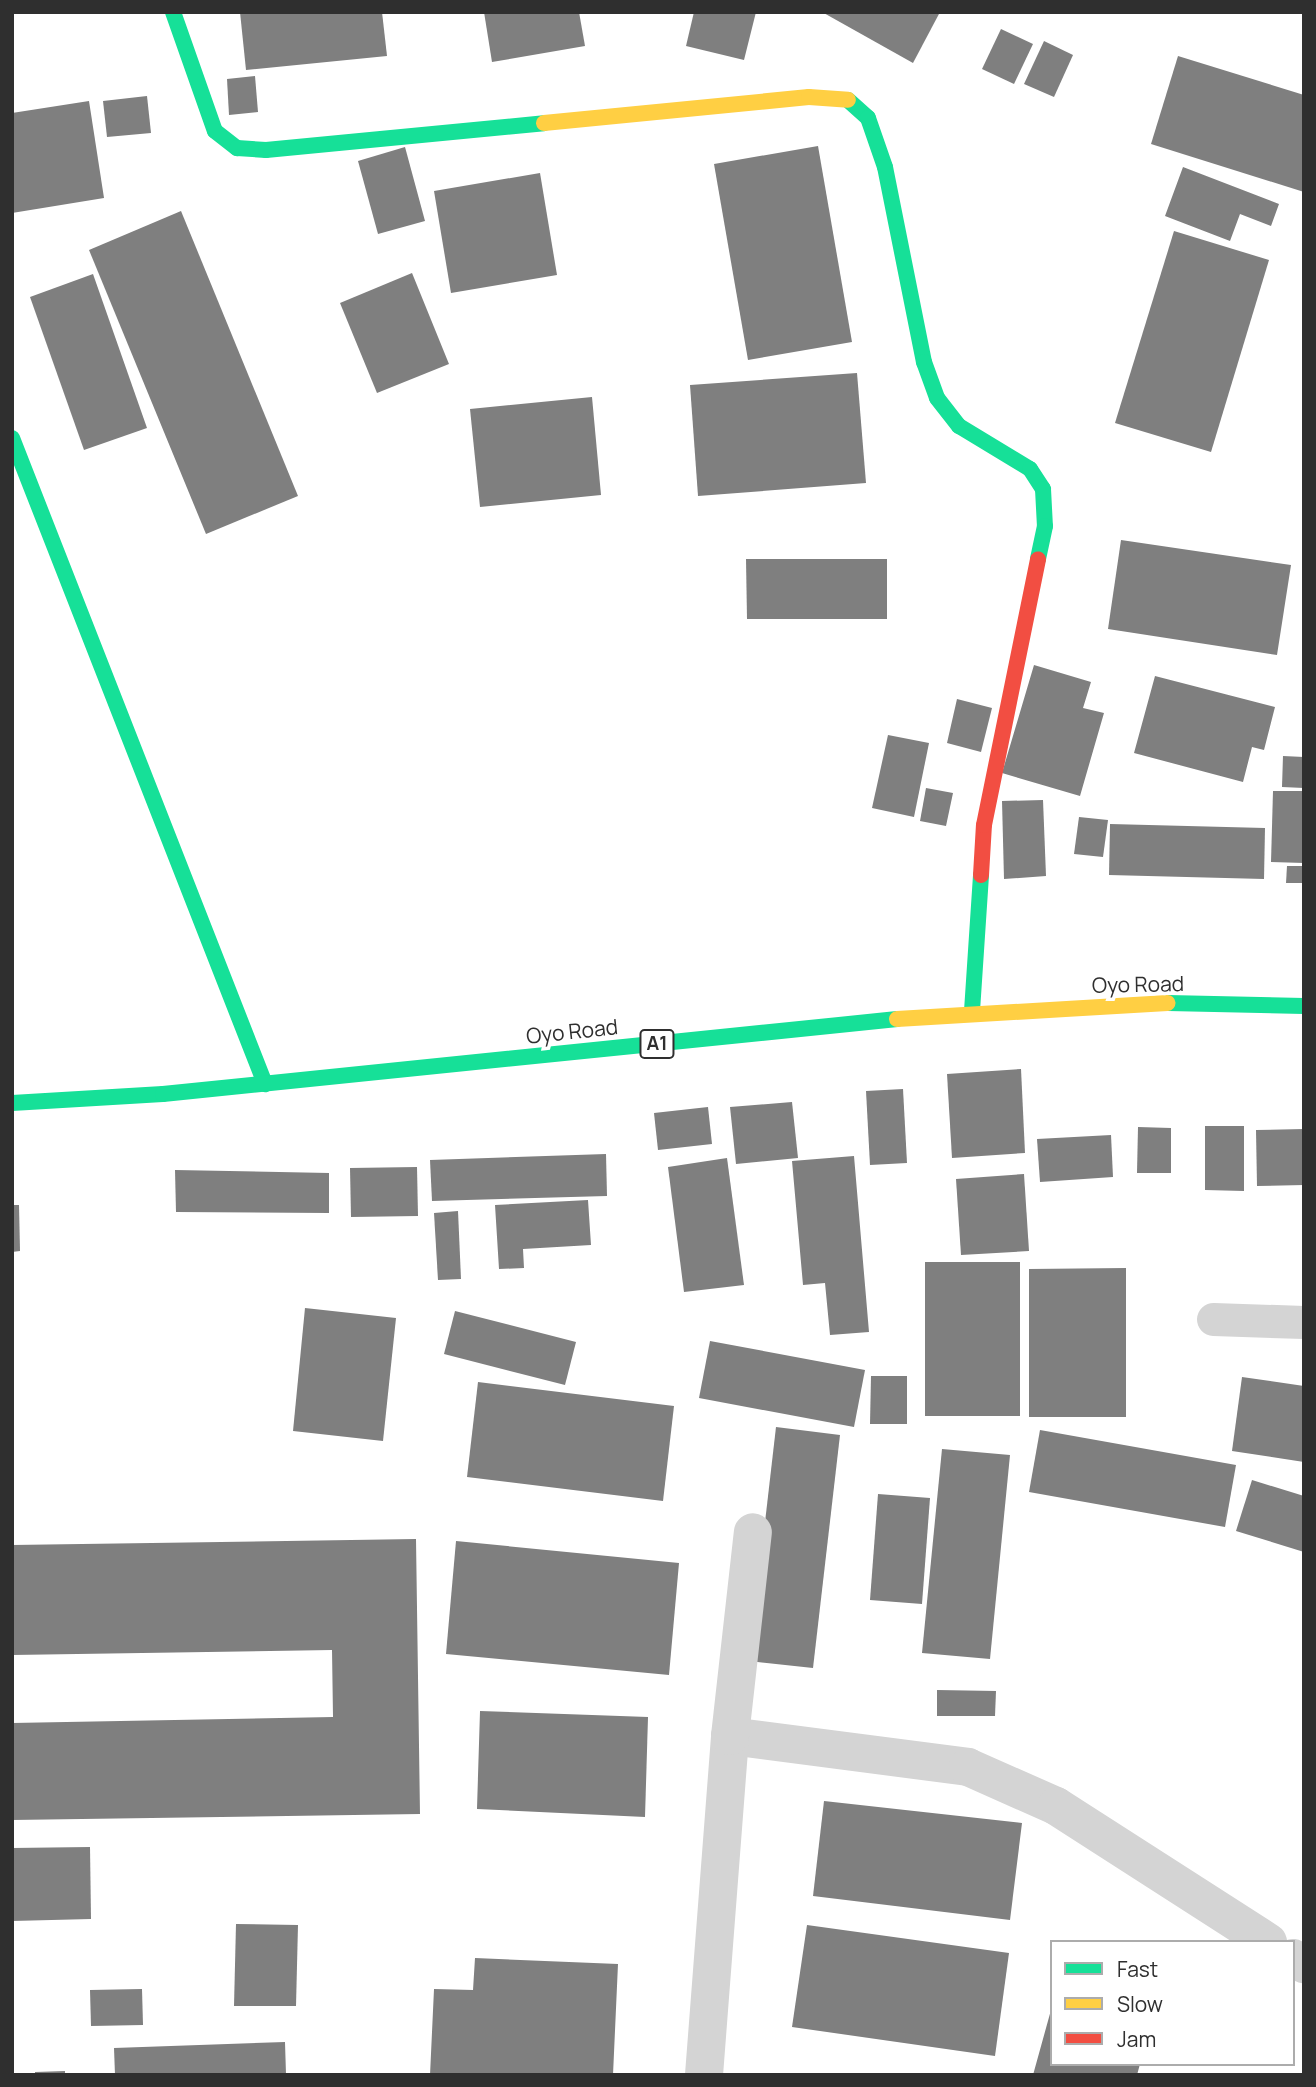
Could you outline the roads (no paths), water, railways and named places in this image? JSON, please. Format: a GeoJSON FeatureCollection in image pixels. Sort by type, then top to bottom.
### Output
{"type":"FeatureCollection","features":[{"type":"Feature","properties":{"kind":"main road"},"geometry":{"type":"LineString","coordinates":[[173,12],[215,131],[237,148],[266,150],[810,97],[850,100],[868,118],[885,167],[924,362],[937,398],[959,426],[1030,469],[1043,489],[1045,526],[984,825],[972,1011]]}},
{"type":"Feature","properties":{"kind":"main road"},"geometry":{"type":"LineString","coordinates":[[12,439],[265,1084]]}},
{"type":"Feature","properties":{"kind":"main road","name":"Oyo Road"},"geometry":{"type":"LineString","coordinates":[[12,1103],[265,1084],[972,1011],[1156,1003],[1304,1006]]}},
{"type":"Feature","properties":{"kind":"street"},"geometry":{"type":"LineString","coordinates":[[704,2075],[730,1736],[753,1532]]}},
{"type":"Feature","properties":{"kind":"street"},"geometry":{"type":"LineString","coordinates":[[730,1736],[968,1767],[1056,1806],[1265,1940]]}},
{"type":"Feature","properties":{"kind":"lane"},"geometry":{"type":"LineString","coordinates":[[1213,1319],[1304,1322]]}}]}
